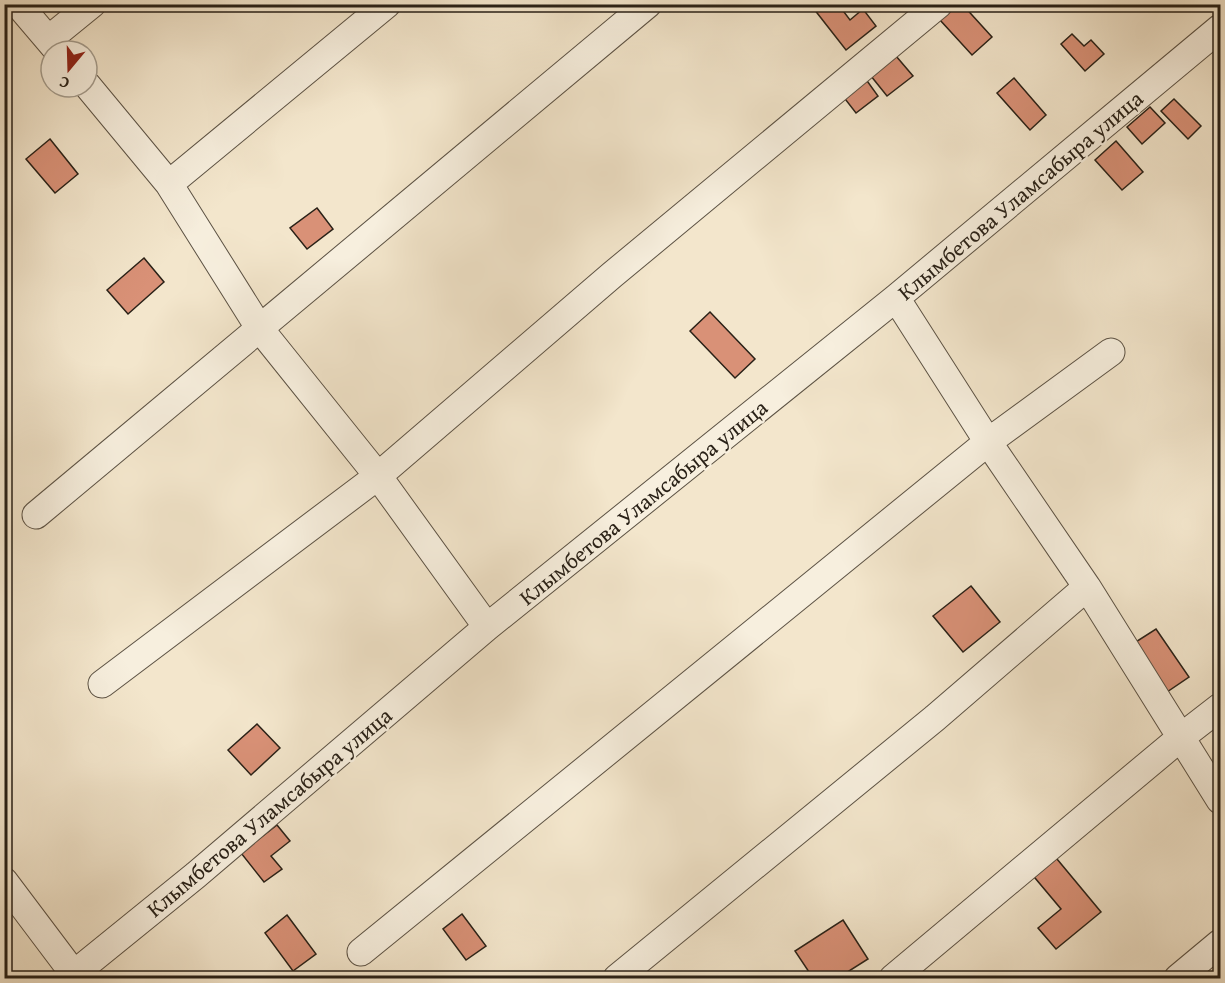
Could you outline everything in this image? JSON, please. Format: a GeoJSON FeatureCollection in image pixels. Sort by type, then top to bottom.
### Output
{"type":"FeatureCollection","features":[{"type":"Feature","properties":{"kind":"street"},"geometry":{"type":"LineString","coordinates":[[18,4],[49,39]]}},
{"type":"Feature","properties":{"kind":"street"},"geometry":{"type":"LineString","coordinates":[[60,39],[92,4]]}},
{"type":"Feature","properties":{"kind":"street"},"geometry":{"type":"LineString","coordinates":[[169,184],[387,4]]}},
{"type":"Feature","properties":{"kind":"street"},"geometry":{"type":"LineString","coordinates":[[36,515],[648,4]]}},
{"type":"Feature","properties":{"kind":"street"},"geometry":{"type":"LineString","coordinates":[[102,684],[378,476],[612,275],[939,4]]}},
{"type":"Feature","properties":{"kind":"street","name":"Клымбетова Уламсабыра улица"},"geometry":{"type":"LineString","coordinates":[[73,977],[487,627],[896,298],[1221,28]]}},
{"type":"Feature","properties":{"kind":"street"},"geometry":{"type":"LineString","coordinates":[[99,99],[169,184],[260,329],[378,476],[487,627]]}},
{"type":"Feature","properties":{"kind":"street"},"geometry":{"type":"LineString","coordinates":[[896,298],[988,442],[1087,587],[1221,800]]}},
{"type":"Feature","properties":{"kind":"street"},"geometry":{"type":"LineString","coordinates":[[361,952],[988,442],[1111,352]]}},
{"type":"Feature","properties":{"kind":"street"},"geometry":{"type":"LineString","coordinates":[[617,978],[935,718],[1087,587]]}},
{"type":"Feature","properties":{"kind":"street"},"geometry":{"type":"LineString","coordinates":[[893,978],[1180,738],[1221,707]]}},
{"type":"Feature","properties":{"kind":"street"},"geometry":{"type":"LineString","coordinates":[[4,881],[73,977]]}},
{"type":"Feature","properties":{"kind":"street"},"geometry":{"type":"LineString","coordinates":[[1178,978],[1221,943]]}},
{"type":"Feature","properties":{"kind":"building"},"geometry":{"type":"Polygon","coordinates":[[[820,4],[838,4],[850,20],[863,9],[876,26],[846,50],[814,9],[820,4]]]}},
{"type":"Feature","properties":{"kind":"building"},"geometry":{"type":"Polygon","coordinates":[[[958,4],[962,4],[992,37],[972,55],[940,20],[958,4]]]}},
{"type":"Feature","properties":{"kind":"building"},"geometry":{"type":"Polygon","coordinates":[[[1072,34],[1084,46],[1091,40],[1104,54],[1085,71],[1061,44],[1072,34]]]}},
{"type":"Feature","properties":{"kind":"building"},"geometry":{"type":"Polygon","coordinates":[[[896,56],[913,76],[887,96],[871,76],[896,56]]]}},
{"type":"Feature","properties":{"kind":"building"},"geometry":{"type":"Polygon","coordinates":[[[865,78],[878,96],[856,113],[842,95],[865,78]]]}},
{"type":"Feature","properties":{"kind":"building"},"geometry":{"type":"Polygon","coordinates":[[[1014,78],[1046,115],[1030,130],[997,93],[1014,78]]]}},
{"type":"Feature","properties":{"kind":"building"},"geometry":{"type":"Polygon","coordinates":[[[1174,99],[1201,126],[1188,139],[1161,111],[1174,99]]]}},
{"type":"Feature","properties":{"kind":"building"},"geometry":{"type":"Polygon","coordinates":[[[1150,107],[1165,123],[1142,144],[1127,127],[1150,107]]]}},
{"type":"Feature","properties":{"kind":"building"},"geometry":{"type":"Polygon","coordinates":[[[50,139],[78,174],[55,193],[26,159],[50,139]]]}},
{"type":"Feature","properties":{"kind":"building"},"geometry":{"type":"Polygon","coordinates":[[[1116,141],[1143,172],[1122,190],[1095,160],[1116,141]]]}},
{"type":"Feature","properties":{"kind":"building"},"geometry":{"type":"Polygon","coordinates":[[[317,208],[333,229],[307,249],[290,228],[317,208]]]}},
{"type":"Feature","properties":{"kind":"building"},"geometry":{"type":"Polygon","coordinates":[[[144,258],[164,282],[128,314],[107,290],[144,258]]]}},
{"type":"Feature","properties":{"kind":"building"},"geometry":{"type":"Polygon","coordinates":[[[710,312],[755,359],[735,378],[690,331],[710,312]]]}},
{"type":"Feature","properties":{"kind":"building"},"geometry":{"type":"Polygon","coordinates":[[[971,586],[1000,622],[963,652],[933,616],[971,586]]]}},
{"type":"Feature","properties":{"kind":"building"},"geometry":{"type":"Polygon","coordinates":[[[1156,629],[1189,677],[1164,694],[1131,645],[1156,629]]]}},
{"type":"Feature","properties":{"kind":"building"},"geometry":{"type":"Polygon","coordinates":[[[257,724],[280,748],[251,775],[228,750],[257,724]]]}},
{"type":"Feature","properties":{"kind":"building"},"geometry":{"type":"Polygon","coordinates":[[[277,825],[290,841],[271,856],[282,869],[264,882],[241,853],[277,825]]]}},
{"type":"Feature","properties":{"kind":"building"},"geometry":{"type":"Polygon","coordinates":[[[1052,853],[1101,912],[1056,949],[1038,928],[1061,909],[1030,872],[1052,853]]]}},
{"type":"Feature","properties":{"kind":"building"},"geometry":{"type":"Polygon","coordinates":[[[462,914],[486,946],[466,960],[443,929],[462,914]]]}},
{"type":"Feature","properties":{"kind":"building"},"geometry":{"type":"Polygon","coordinates":[[[287,915],[316,954],[293,971],[265,933],[287,915]]]}},
{"type":"Feature","properties":{"kind":"building"},"geometry":{"type":"Polygon","coordinates":[[[843,920],[868,959],[838,978],[813,978],[795,951],[843,920]]]}}]}
